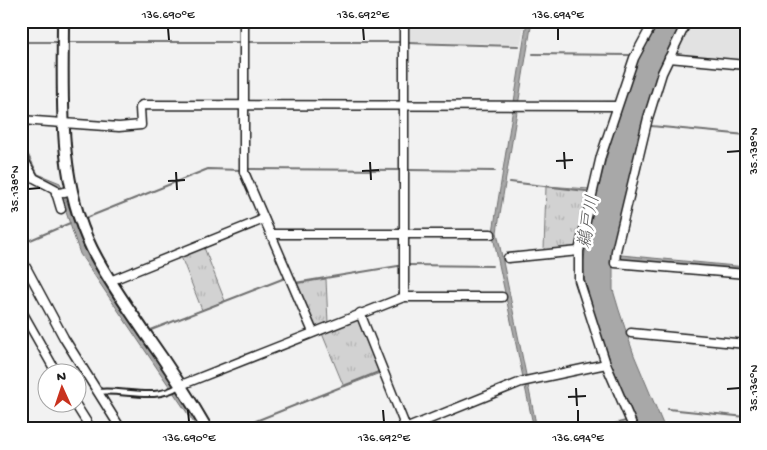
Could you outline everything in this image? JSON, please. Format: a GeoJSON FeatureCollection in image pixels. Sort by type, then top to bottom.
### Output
{"type":"FeatureCollection","features":[{"type":"Feature","properties":{"kind":"street"},"geometry":{"type":"LineString","coordinates":[[61,209],[66,155],[62,123],[63,21]]}},
{"type":"Feature","properties":{"kind":"street"},"geometry":{"type":"LineString","coordinates":[[244,21],[244,172],[312,332]]}},
{"type":"Feature","properties":{"kind":"street"},"geometry":{"type":"LineString","coordinates":[[404,21],[404,297]]}},
{"type":"Feature","properties":{"kind":"street"},"geometry":{"type":"LineString","coordinates":[[634,429],[606,364],[579,280],[579,251],[601,156],[617,106],[634,58],[654,21]]}},
{"type":"Feature","properties":{"kind":"street"},"geometry":{"type":"LineString","coordinates":[[688,21],[669,58],[648,118],[615,263],[746,274]]}},
{"type":"Feature","properties":{"kind":"street"},"geometry":{"type":"LineString","coordinates":[[669,58],[746,64]]}},
{"type":"Feature","properties":{"kind":"street"},"geometry":{"type":"LineString","coordinates":[[21,120],[119,127],[141,124],[140,108],[142,105],[617,106]]}},
{"type":"Feature","properties":{"kind":"street"},"geometry":{"type":"LineString","coordinates":[[21,155],[34,178],[63,192],[80,220],[92,249],[110,281],[181,385],[207,429]]}},
{"type":"Feature","properties":{"kind":"street"},"geometry":{"type":"LineString","coordinates":[[110,281],[264,219]]}},
{"type":"Feature","properties":{"kind":"street"},"geometry":{"type":"LineString","coordinates":[[271,234],[491,234]]}},
{"type":"Feature","properties":{"kind":"street"},"geometry":{"type":"LineString","coordinates":[[508,258],[579,251]]}},
{"type":"Feature","properties":{"kind":"street"},"geometry":{"type":"LineString","coordinates":[[21,258],[64,338],[121,429]]}},
{"type":"Feature","properties":{"kind":"street"},"geometry":{"type":"LineString","coordinates":[[181,385],[404,297],[502,297]]}},
{"type":"Feature","properties":{"kind":"street"},"geometry":{"type":"LineString","coordinates":[[21,310],[50,362]]}},
{"type":"Feature","properties":{"kind":"street"},"geometry":{"type":"LineString","coordinates":[[360,313],[406,428],[525,381],[606,364]]}},
{"type":"Feature","properties":{"kind":"street"},"geometry":{"type":"LineString","coordinates":[[631,333],[746,344]]}},
{"type":"Feature","properties":{"kind":"street"},"geometry":{"type":"LineString","coordinates":[[80,412],[91,429]]}},
{"type":"Feature","properties":{"kind":"lane"},"geometry":{"type":"LineString","coordinates":[[98,392],[146,394],[171,392],[181,385]]}},
{"type":"Feature","properties":{"kind":"lane"},"geometry":{"type":"LineString","coordinates":[[21,422],[26,429]]}},
{"type":"Feature","properties":{"kind":"shaded area"},"geometry":{"type":"Polygon","coordinates":[[[406,21],[525,21],[521,44],[406,42],[406,21]]]}},
{"type":"Feature","properties":{"kind":"shaded area"},"geometry":{"type":"Polygon","coordinates":[[[527,21],[532,21],[497,232],[537,429],[534,429],[493,232],[527,21]]]}},
{"type":"Feature","properties":{"kind":"shaded area"},"geometry":{"type":"Polygon","coordinates":[[[659,21],[685,21],[644,117],[613,255],[613,290],[634,355],[665,429],[637,429],[604,344],[585,286],[583,264],[592,212],[612,137],[639,56],[659,21]]]}},
{"type":"Feature","properties":{"kind":"shaded area"},"geometry":{"type":"Polygon","coordinates":[[[691,21],[746,21],[746,62],[678,56],[676,51],[691,21]]]}},
{"type":"Feature","properties":{"kind":"shaded area"},"geometry":{"type":"Polygon","coordinates":[[[21,133],[27,152],[38,174],[60,183],[83,246],[202,429],[198,429],[80,254],[57,185],[34,174],[23,151],[21,133]]]}},
{"type":"Feature","properties":{"kind":"shaded area"},"geometry":{"type":"Polygon","coordinates":[[[621,255],[746,267],[746,270],[620,259],[621,255]]]}},
{"type":"Feature","properties":{"kind":"green space"},"geometry":{"type":"Polygon","coordinates":[[[546,186],[590,189],[576,247],[544,250],[546,186]]]}},
{"type":"Feature","properties":{"kind":"green space"},"geometry":{"type":"Polygon","coordinates":[[[203,245],[225,301],[202,310],[180,254],[203,245]]]}},
{"type":"Feature","properties":{"kind":"green space"},"geometry":{"type":"Polygon","coordinates":[[[326,279],[328,323],[314,329],[294,284],[326,279]]]}},
{"type":"Feature","properties":{"kind":"green space"},"geometry":{"type":"Polygon","coordinates":[[[357,316],[380,373],[344,387],[321,331],[357,316]]]}},
{"type":"Feature","properties":{"kind":"waterway"},"geometry":{"type":"LineString","coordinates":[[21,42],[59,42]]}},
{"type":"Feature","properties":{"kind":"waterway"},"geometry":{"type":"LineString","coordinates":[[69,42],[242,42]]}},
{"type":"Feature","properties":{"kind":"waterway"},"geometry":{"type":"LineString","coordinates":[[247,42],[402,42]]}},
{"type":"Feature","properties":{"kind":"waterway"},"geometry":{"type":"LineString","coordinates":[[407,43],[519,46]]}},
{"type":"Feature","properties":{"kind":"waterway"},"geometry":{"type":"LineString","coordinates":[[533,54],[629,55]]}},
{"type":"Feature","properties":{"kind":"waterway"},"geometry":{"type":"LineString","coordinates":[[651,126],[746,135]]}},
{"type":"Feature","properties":{"kind":"waterway"},"geometry":{"type":"LineString","coordinates":[[86,218],[208,169],[241,170]]}},
{"type":"Feature","properties":{"kind":"waterway"},"geometry":{"type":"LineString","coordinates":[[246,169],[401,170]]}},
{"type":"Feature","properties":{"kind":"waterway"},"geometry":{"type":"LineString","coordinates":[[407,170],[495,171]]}},
{"type":"Feature","properties":{"kind":"waterway","name":"鵜戸川"},"geometry":{"type":"LineString","coordinates":[[510,182],[586,191]]}},
{"type":"Feature","properties":{"kind":"waterway"},"geometry":{"type":"LineString","coordinates":[[21,244],[70,223]]}},
{"type":"Feature","properties":{"kind":"waterway"},"geometry":{"type":"LineString","coordinates":[[406,265],[492,266]]}},
{"type":"Feature","properties":{"kind":"waterway"},"geometry":{"type":"LineString","coordinates":[[295,283],[398,266]]}},
{"type":"Feature","properties":{"kind":"waterway"},"geometry":{"type":"LineString","coordinates":[[151,330],[285,278]]}},
{"type":"Feature","properties":{"kind":"waterway"},"geometry":{"type":"LineString","coordinates":[[236,429],[381,371]]}},
{"type":"Feature","properties":{"kind":"waterway"},"geometry":{"type":"LineString","coordinates":[[668,409],[746,417]]}},
{"type":"Feature","properties":{"kind":"waterway"},"geometry":{"type":"LineString","coordinates":[[594,429],[626,421]]}}]}
